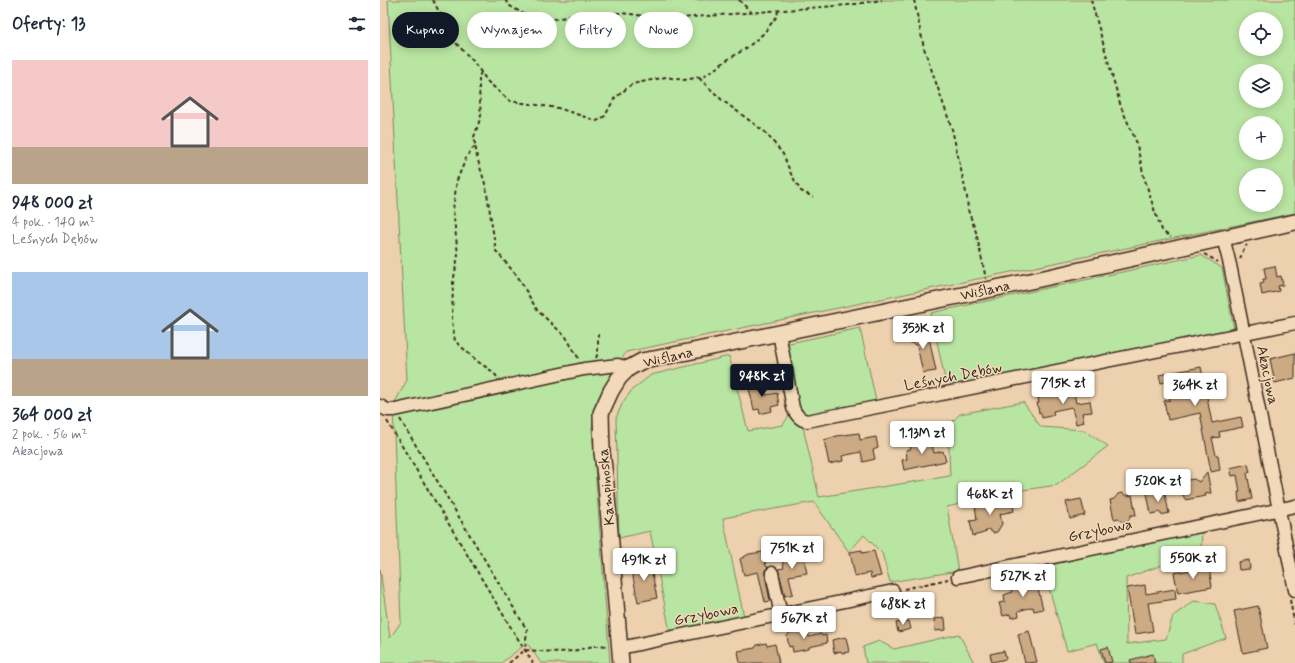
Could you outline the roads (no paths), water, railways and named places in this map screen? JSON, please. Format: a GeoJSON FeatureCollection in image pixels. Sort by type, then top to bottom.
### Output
{"type":"FeatureCollection","features":[{"type":"Feature","properties":{"kind":"main road","name":"Wiślana"},"geometry":{"type":"LineString","coordinates":[[629,368],[642,362],[988,290],[1295,222]]}},
{"type":"Feature","properties":{"kind":"main road","name":"Kampinoska"},"geometry":{"type":"LineString","coordinates":[[621,663],[602,452],[601,412],[611,391],[629,368]]}},
{"type":"Feature","properties":{"kind":"street","name":"Akacjowa"},"geometry":{"type":"LineString","coordinates":[[1223,237],[1230,265],[1295,590]]}},
{"type":"Feature","properties":{"kind":"street","name":"Leśnych Dębów"},"geometry":{"type":"LineString","coordinates":[[779,333],[793,408],[799,418],[808,421],[1295,323]]}},
{"type":"Feature","properties":{"kind":"street"},"geometry":{"type":"LineString","coordinates":[[386,410],[586,368],[618,365],[629,368]]}},
{"type":"Feature","properties":{"kind":"street","name":"Grzybowa"},"geometry":{"type":"LineString","coordinates":[[958,577],[1295,506]]}},
{"type":"Feature","properties":{"kind":"street"},"geometry":{"type":"LineString","coordinates":[[772,573],[781,615]]}},
{"type":"Feature","properties":{"kind":"street","name":"Grzybowa"},"geometry":{"type":"LineString","coordinates":[[620,648],[893,591]]}}]}
